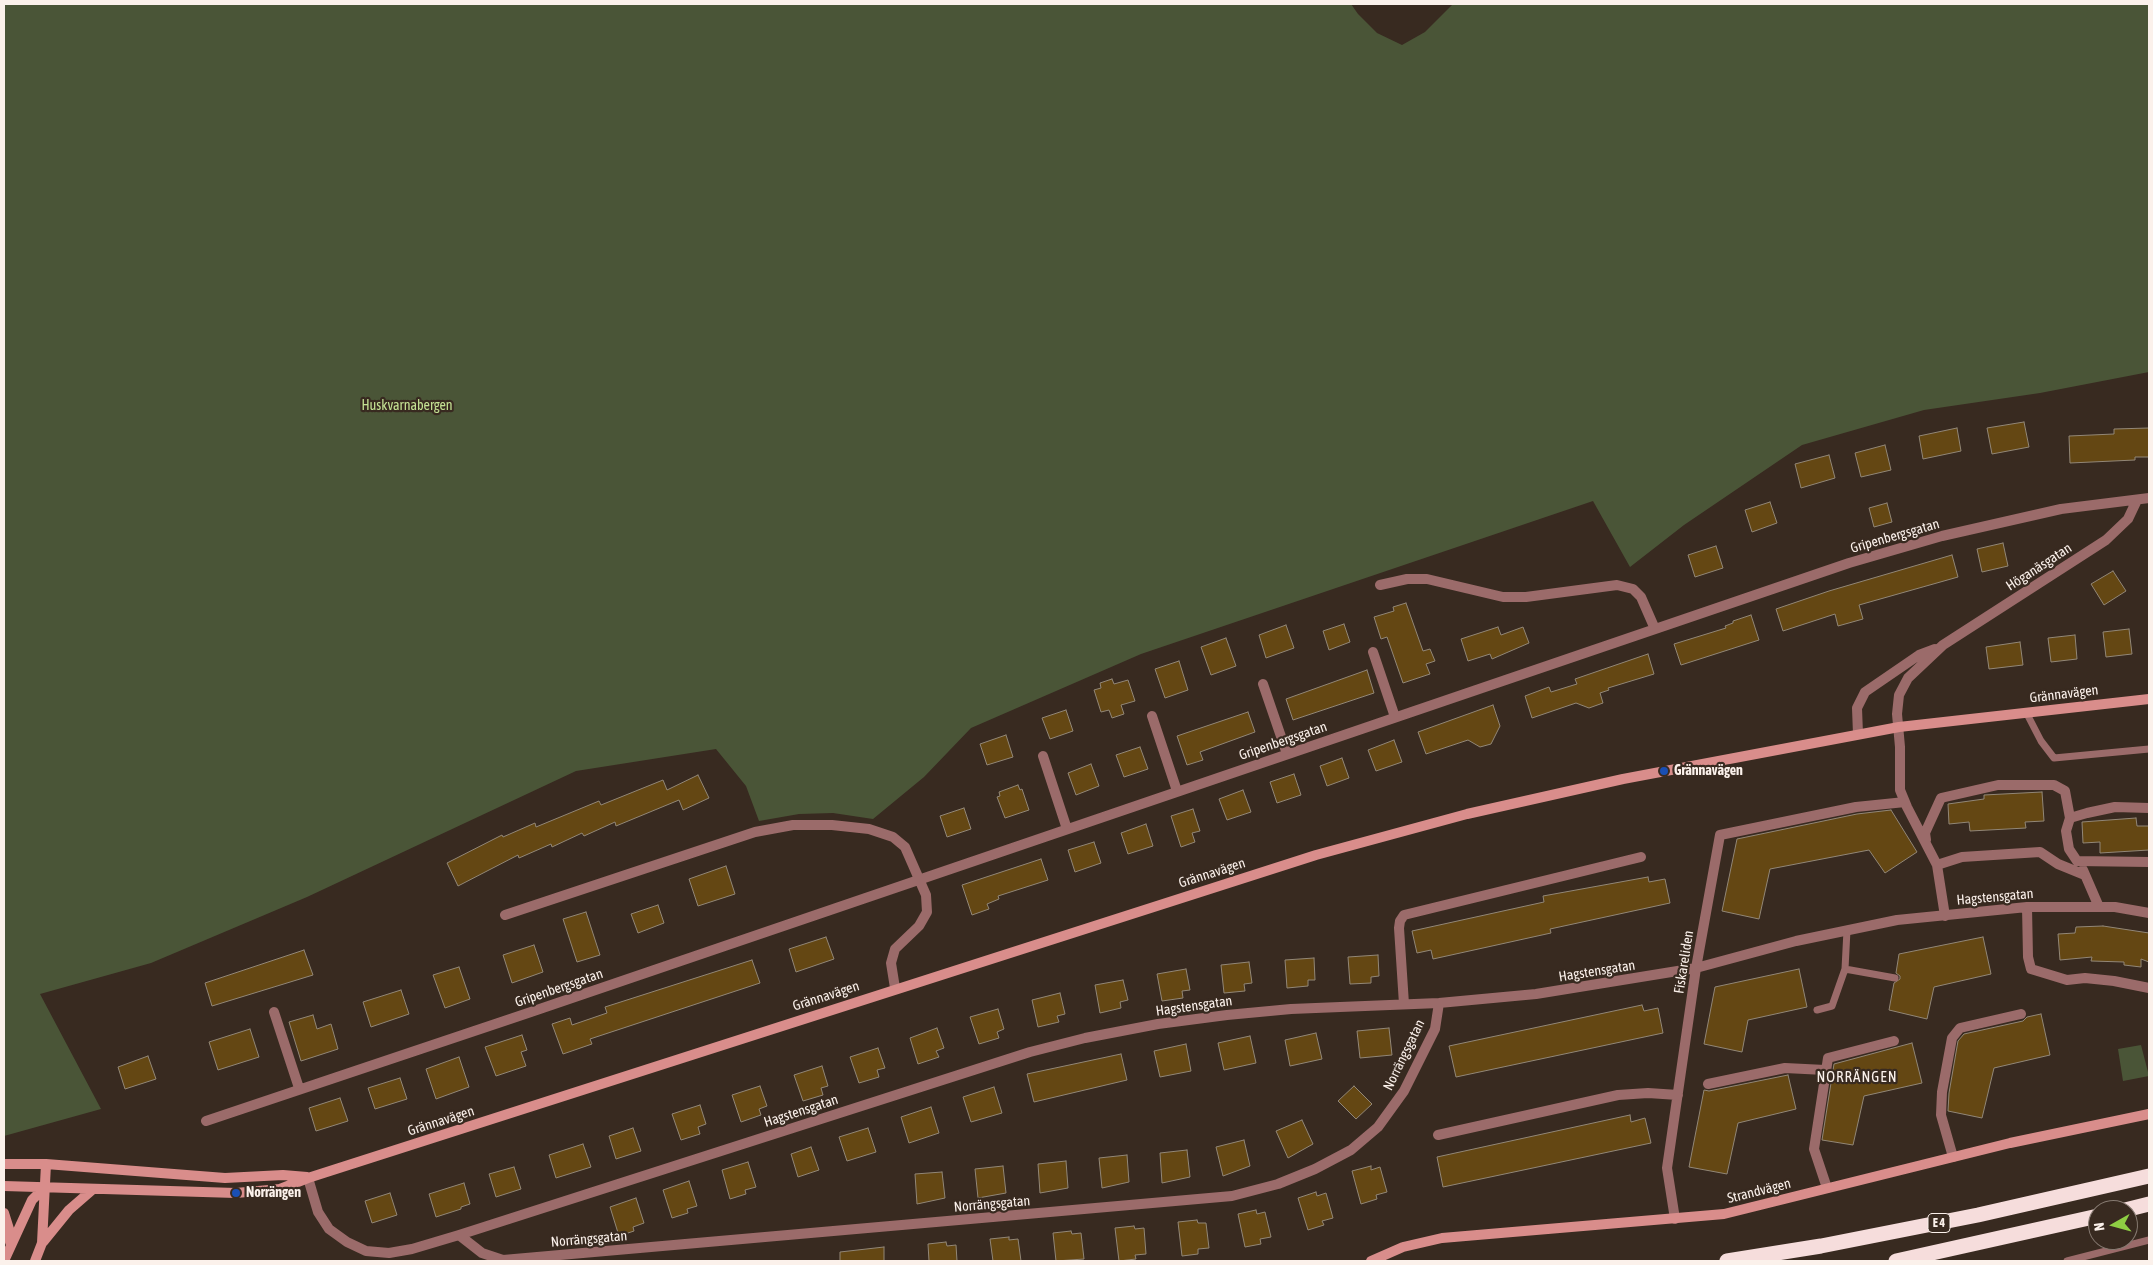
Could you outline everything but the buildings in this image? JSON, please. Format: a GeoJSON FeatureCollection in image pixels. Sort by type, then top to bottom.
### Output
{"type":"FeatureCollection","features":[{"type":"Feature","properties":{"kind":"highway","name":"E 4"},"geometry":{"type":"LineString","coordinates":[[1727,1261],[1821,1246],[1968,1217],[2149,1176]]}},
{"type":"Feature","properties":{"kind":"highway","name":"E 4"},"geometry":{"type":"LineString","coordinates":[[1896,1261],[2088,1218]]}},
{"type":"Feature","properties":{"kind":"main road","name":"Grännavägen"},"geometry":{"type":"LineString","coordinates":[[4,1186],[236,1193],[280,1189],[308,1178],[895,988],[1316,855],[1457,816],[1624,779],[1899,727],[2149,699]]}},
{"type":"Feature","properties":{"kind":"main road","name":"Strandvägen"},"geometry":{"type":"LineString","coordinates":[[1371,1261],[1403,1247],[1442,1238],[1675,1220],[1724,1214],[1953,1157],[2149,1114]]}},
{"type":"Feature","properties":{"kind":"main road","name":"Grännavägen"},"geometry":{"type":"LineString","coordinates":[[4,1164],[46,1164],[225,1178],[283,1175],[308,1178]]}},
{"type":"Feature","properties":{"kind":"main road"},"geometry":{"type":"LineString","coordinates":[[42,1243],[46,1164]]}},
{"type":"Feature","properties":{"kind":"main road"},"geometry":{"type":"LineString","coordinates":[[4,1261],[10,1244],[32,1200],[45,1186]]}},
{"type":"Feature","properties":{"kind":"main road"},"geometry":{"type":"LineString","coordinates":[[35,1261],[42,1243],[69,1210],[92,1190]]}},
{"type":"Feature","properties":{"kind":"main road"},"geometry":{"type":"LineString","coordinates":[[4,1213],[9,1229],[10,1244]]}},
{"type":"Feature","properties":{"kind":"street","name":"Gripenbergsgatan"},"geometry":{"type":"LineString","coordinates":[[206,1120],[528,1013],[1849,563],[1942,536],[2061,509],[2149,498]]}},
{"type":"Feature","properties":{"kind":"street","name":"Höganäsgatan"},"geometry":{"type":"LineString","coordinates":[[1945,916],[1937,865],[1904,802],[1900,790],[1897,714],[1899,695],[1908,678],[1943,646],[2106,540],[2128,519],[2137,500]]}},
{"type":"Feature","properties":{"kind":"street"},"geometry":{"type":"LineString","coordinates":[[1380,585],[1407,579],[1427,579],[1503,597],[1526,597],[1617,585],[1633,589],[1641,597],[1655,629]]}},
{"type":"Feature","properties":{"kind":"street","name":"Höganäsgatan"},"geometry":{"type":"LineString","coordinates":[[1858,734],[1857,708],[1865,692],[1919,655],[1943,646]]}},
{"type":"Feature","properties":{"kind":"street"},"geometry":{"type":"LineString","coordinates":[[1374,652],[1395,718]]}},
{"type":"Feature","properties":{"kind":"street"},"geometry":{"type":"LineString","coordinates":[[1263,684],[1287,754]]}},
{"type":"Feature","properties":{"kind":"street"},"geometry":{"type":"LineString","coordinates":[[1152,716],[1177,792]]}},
{"type":"Feature","properties":{"kind":"street"},"geometry":{"type":"LineString","coordinates":[[1043,756],[1068,828]]}},
{"type":"Feature","properties":{"kind":"street"},"geometry":{"type":"LineString","coordinates":[[1927,846],[1925,832],[1941,798],[1998,785],[2054,785],[2065,791],[2070,818],[2066,831],[2069,849],[2085,875],[2099,907]]}},
{"type":"Feature","properties":{"kind":"street","name":"Fiskareliden"},"geometry":{"type":"LineString","coordinates":[[1675,1220],[1667,1168],[1696,968],[1720,835],[1856,807],[1904,802]]}},
{"type":"Feature","properties":{"kind":"street"},"geometry":{"type":"LineString","coordinates":[[2070,818],[2115,807],[2149,808]]}},
{"type":"Feature","properties":{"kind":"street"},"geometry":{"type":"LineString","coordinates":[[505,915],[756,832],[793,825],[832,825],[869,829],[894,837],[905,847],[926,895],[927,912],[919,926],[895,948],[891,963],[895,988]]}},
{"type":"Feature","properties":{"kind":"street"},"geometry":{"type":"LineString","coordinates":[[1937,865],[1962,857],[2040,852],[2058,864],[2085,875]]}},
{"type":"Feature","properties":{"kind":"street"},"geometry":{"type":"LineString","coordinates":[[1404,1004],[1399,928],[1400,921],[1404,915],[1641,857]]}},
{"type":"Feature","properties":{"kind":"street"},"geometry":{"type":"LineString","coordinates":[[2077,861],[2149,862]]}},
{"type":"Feature","properties":{"kind":"street"},"geometry":{"type":"LineString","coordinates":[[2027,907],[2028,957],[2031,969],[2067,980],[2085,978],[2114,981],[2149,988]]}},
{"type":"Feature","properties":{"kind":"street","name":"Hagstensgatan"},"geometry":{"type":"LineString","coordinates":[[308,1178],[318,1212],[329,1229],[347,1242],[366,1251],[389,1253],[412,1249],[459,1235],[1030,1052],[1085,1038],[1158,1024],[1227,1014],[1440,1003],[1536,994],[1696,968],[1796,941],[1897,920],[2027,907],[2099,907],[2149,913]]}},
{"type":"Feature","properties":{"kind":"street","name":"Norrängsgatan"},"geometry":{"type":"LineString","coordinates":[[459,1235],[482,1253],[503,1260],[1232,1196],[1278,1184],[1315,1169],[1351,1150],[1378,1127],[1404,1091],[1431,1038],[1435,1029],[1440,1003]]}},
{"type":"Feature","properties":{"kind":"street"},"geometry":{"type":"LineString","coordinates":[[274,1012],[299,1088]]}},
{"type":"Feature","properties":{"kind":"street"},"geometry":{"type":"LineString","coordinates":[[1953,1157],[1941,1115],[1942,1092],[1952,1038],[1960,1028],[2021,1014]]}},
{"type":"Feature","properties":{"kind":"street"},"geometry":{"type":"LineString","coordinates":[[1827,1188],[1814,1149],[1828,1058],[1894,1041]]}},
{"type":"Feature","properties":{"kind":"street"},"geometry":{"type":"LineString","coordinates":[[1708,1084],[1785,1068],[1825,1070]]}},
{"type":"Feature","properties":{"kind":"street"},"geometry":{"type":"LineString","coordinates":[[1438,1135],[1618,1095],[1648,1093],[1678,1095]]}},
{"type":"Feature","properties":{"kind":"lane"},"geometry":{"type":"LineString","coordinates":[[2026,712],[2041,741],[2054,758],[2149,749]]}},
{"type":"Feature","properties":{"kind":"lane"},"geometry":{"type":"LineString","coordinates":[[1817,1010],[1832,1006],[1845,969],[1847,930]]}},
{"type":"Feature","properties":{"kind":"lane"},"geometry":{"type":"LineString","coordinates":[[1845,969],[1894,978]]}},
{"type":"Feature","properties":{"kind":"lane"},"geometry":{"type":"LineString","coordinates":[[2067,1261],[2149,1240]]}},
{"type":"Feature","properties":{"kind":"green space","name":"Huskvarnabergen"},"geometry":{"type":"Polygon","coordinates":[[[4,4],[1351,4],[1377,33],[1402,45],[1425,32],[1453,4],[2149,4],[2149,372],[2040,393],[1924,410],[1802,445],[1684,525],[1630,567],[1593,501],[1141,654],[971,728],[924,777],[873,819],[833,813],[799,814],[759,821],[746,786],[716,749],[576,771],[307,897],[151,963],[40,994],[101,1109],[4,1136],[4,4]]]}},
{"type":"Feature","properties":{"kind":"green space"},"geometry":{"type":"Polygon","coordinates":[[[2141,1045],[2149,1076],[2123,1081],[2118,1049],[2141,1045]]]}},
{"type":"Feature","properties":{"kind":"place","name":"Grännavägen"},"geometry":{"type":"Point","coordinates":[1664,771]}},
{"type":"Feature","properties":{"kind":"place","name":"Norrängen"},"geometry":{"type":"Point","coordinates":[236,1193]}},
{"type":"Feature","properties":{"kind":"district","name":"NORRÄNGEN"},"geometry":{"type":"Point","coordinates":[1857,1077]}}]}
